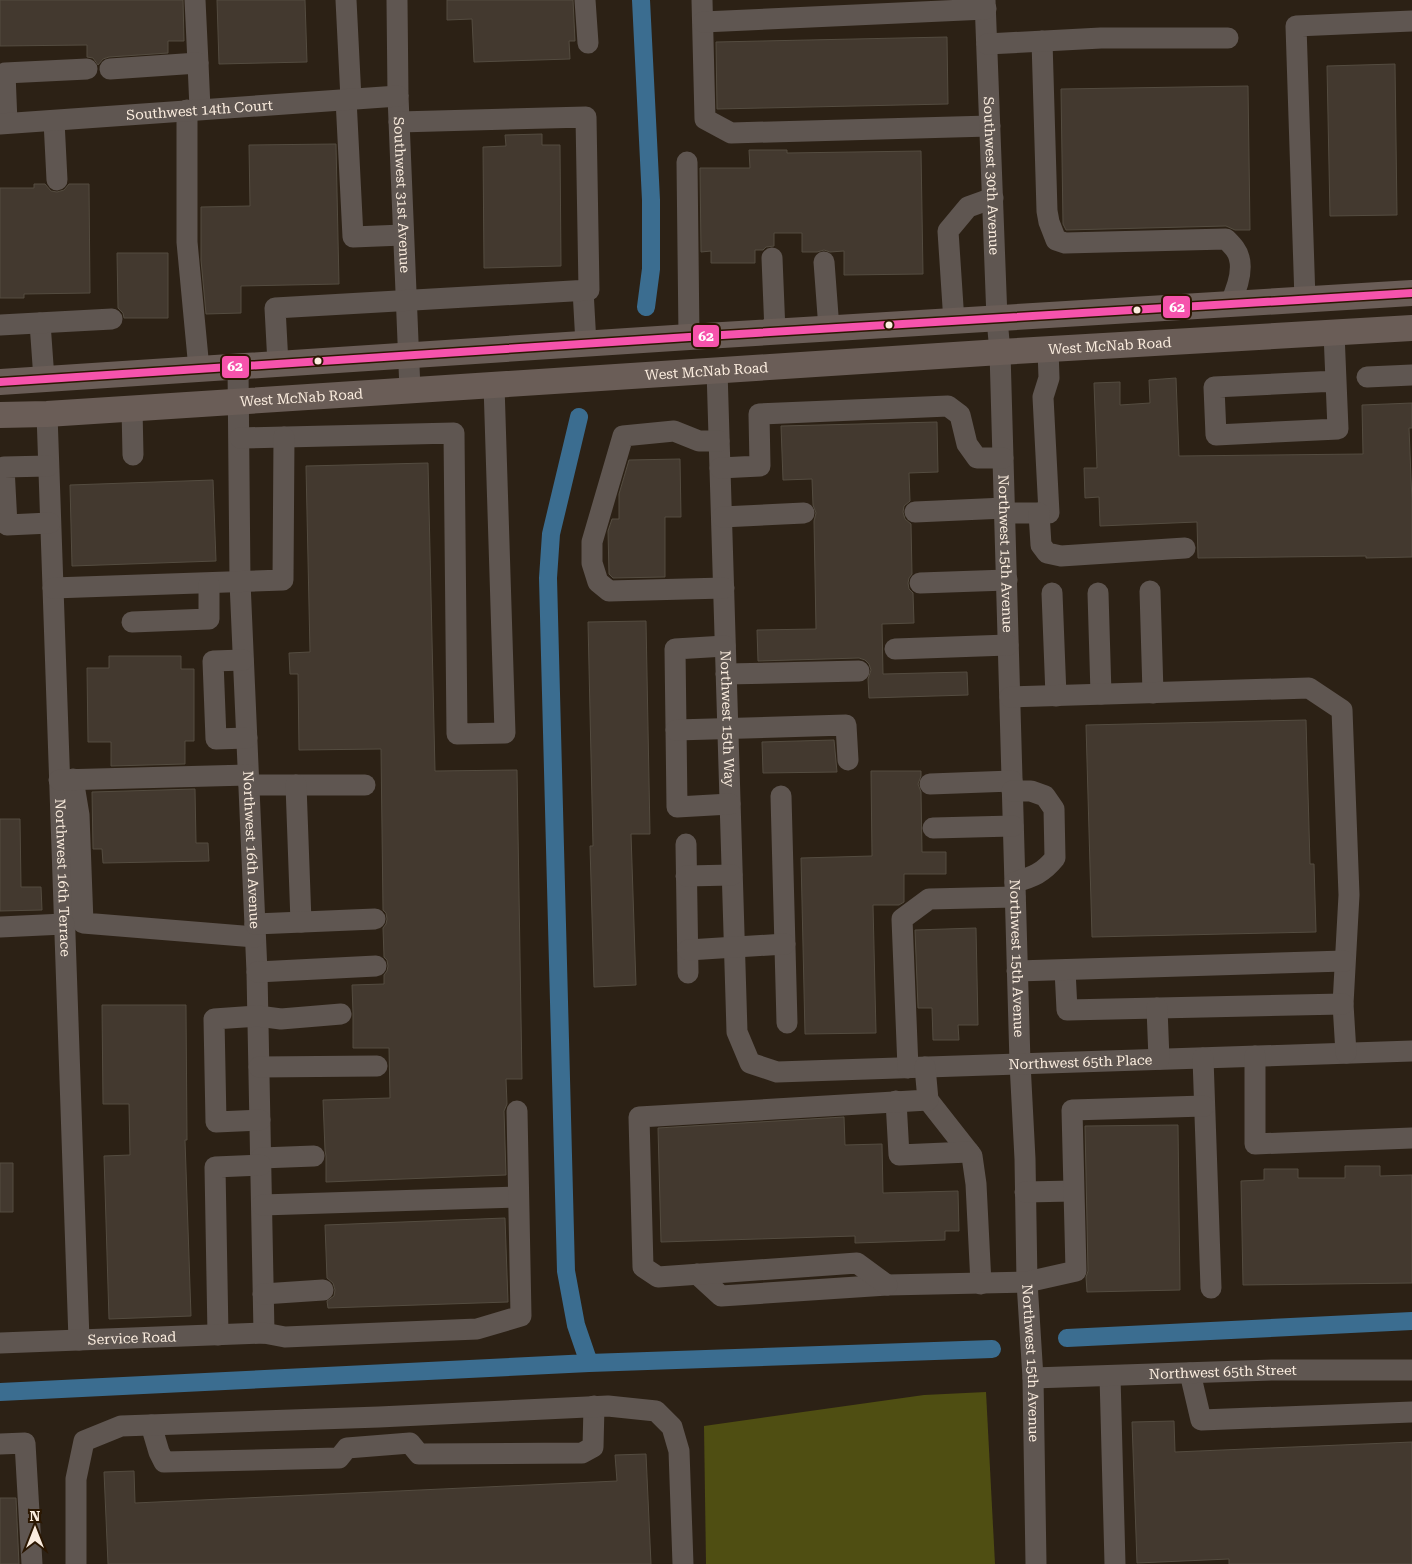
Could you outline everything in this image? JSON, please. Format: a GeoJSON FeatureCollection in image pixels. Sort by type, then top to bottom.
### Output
{"type":"FeatureCollection","features":[{"type":"Feature","properties":{"kind":"main road"},"geometry":{"type":"LineString","coordinates":[[0,382],[689,337],[1412,293]]}},
{"type":"Feature","properties":{"kind":"main road","name":"West McNab Road"},"geometry":{"type":"LineString","coordinates":[[0,415],[47,414],[1000,352],[1412,328]]}},
{"type":"Feature","properties":{"kind":"street"},"geometry":{"type":"LineString","coordinates":[[195,0],[198,63],[193,110],[187,242],[199,369]]}},
{"type":"Feature","properties":{"kind":"street"},"geometry":{"type":"LineString","coordinates":[[346,0],[353,237],[403,236]]}},
{"type":"Feature","properties":{"kind":"street","name":"Southwest 31st Avenue"},"geometry":{"type":"LineString","coordinates":[[397,0],[398,96],[410,390]]}},
{"type":"Feature","properties":{"kind":"street"},"geometry":{"type":"LineString","coordinates":[[586,0],[588,43]]}},
{"type":"Feature","properties":{"kind":"street"},"geometry":{"type":"LineString","coordinates":[[702,0],[705,119],[731,133],[990,126]]}},
{"type":"Feature","properties":{"kind":"street"},"geometry":{"type":"LineString","coordinates":[[703,22],[986,4]]}},
{"type":"Feature","properties":{"kind":"street","name":"Southwest 30th Avenue"},"geometry":{"type":"LineString","coordinates":[[986,4],[997,319],[1000,352]]}},
{"type":"Feature","properties":{"kind":"street"},"geometry":{"type":"LineString","coordinates":[[1304,300],[1296,26],[1412,21]]}},
{"type":"Feature","properties":{"kind":"street"},"geometry":{"type":"LineString","coordinates":[[987,44],[1101,38],[1228,38]]}},
{"type":"Feature","properties":{"kind":"street"},"geometry":{"type":"LineString","coordinates":[[1042,41],[1047,211],[1056,240],[1064,243],[1226,240],[1236,250],[1239,265],[1238,280],[1230,304]]}},
{"type":"Feature","properties":{"kind":"street"},"geometry":{"type":"LineString","coordinates":[[110,69],[198,63]]}},
{"type":"Feature","properties":{"kind":"street"},"geometry":{"type":"LineString","coordinates":[[4,124],[5,73],[87,69]]}},
{"type":"Feature","properties":{"kind":"street","name":"Southwest 14th Court"},"geometry":{"type":"LineString","coordinates":[[4,124],[398,96]]}},
{"type":"Feature","properties":{"kind":"street"},"geometry":{"type":"LineString","coordinates":[[278,364],[275,308],[589,290],[586,117],[399,122]]}},
{"type":"Feature","properties":{"kind":"street"},"geometry":{"type":"LineString","coordinates":[[54,121],[57,180]]}},
{"type":"Feature","properties":{"kind":"street"},"geometry":{"type":"LineString","coordinates":[[686,162],[689,337]]}},
{"type":"Feature","properties":{"kind":"street"},"geometry":{"type":"LineString","coordinates":[[954,322],[948,231],[968,207],[993,198]]}},
{"type":"Feature","properties":{"kind":"street"},"geometry":{"type":"LineString","coordinates":[[772,258],[775,332]]}},
{"type":"Feature","properties":{"kind":"street"},"geometry":{"type":"LineString","coordinates":[[824,262],[829,329]]}},
{"type":"Feature","properties":{"kind":"street"},"geometry":{"type":"LineString","coordinates":[[583,290],[586,344]]}},
{"type":"Feature","properties":{"kind":"street"},"geometry":{"type":"LineString","coordinates":[[0,325],[112,319]]}},
{"type":"Feature","properties":{"kind":"street"},"geometry":{"type":"LineString","coordinates":[[40,323],[44,379]]}},
{"type":"Feature","properties":{"kind":"street"},"geometry":{"type":"LineString","coordinates":[[1334,333],[1336,381],[1338,430],[1216,435],[1214,387],[1336,381]]}},
{"type":"Feature","properties":{"kind":"street"},"geometry":{"type":"LineString","coordinates":[[915,512],[1005,511],[1049,513],[1043,396],[1049,378],[1048,349]]}},
{"type":"Feature","properties":{"kind":"street","name":"Northwest 15th Avenue"},"geometry":{"type":"LineString","coordinates":[[1000,352],[1027,1282],[1033,1378],[1036,1564]]}},
{"type":"Feature","properties":{"kind":"street","name":"Northwest 16th Avenue"},"geometry":{"type":"LineString","coordinates":[[238,366],[240,582],[257,972],[264,1333]]}},
{"type":"Feature","properties":{"kind":"street","name":"Northwest 15th Way"},"geometry":{"type":"LineString","coordinates":[[717,370],[737,1032],[750,1063]]}},
{"type":"Feature","properties":{"kind":"street"},"geometry":{"type":"LineString","coordinates":[[1367,377],[1412,375]]}},
{"type":"Feature","properties":{"kind":"street"},"geometry":{"type":"LineString","coordinates":[[240,438],[454,433],[457,734],[505,733],[494,385]]}},
{"type":"Feature","properties":{"kind":"street"},"geometry":{"type":"LineString","coordinates":[[720,468],[760,466],[759,414],[938,406],[948,406],[960,415],[967,444],[977,458],[1003,458]]}},
{"type":"Feature","properties":{"kind":"street"},"geometry":{"type":"LineString","coordinates":[[132,408],[133,455]]}},
{"type":"Feature","properties":{"kind":"street","name":"Northwest 16th Terrace"},"geometry":{"type":"LineString","coordinates":[[47,414],[53,588],[66,779],[64,924],[79,1340]]}},
{"type":"Feature","properties":{"kind":"street"},"geometry":{"type":"LineString","coordinates":[[719,441],[699,441],[674,430],[623,436],[592,542],[592,563],[598,582],[609,591],[724,588]]}},
{"type":"Feature","properties":{"kind":"street"},"geometry":{"type":"LineString","coordinates":[[53,588],[283,580],[284,437]]}},
{"type":"Feature","properties":{"kind":"street"},"geometry":{"type":"LineString","coordinates":[[48,466],[4,467],[7,525],[50,523]]}},
{"type":"Feature","properties":{"kind":"street"},"geometry":{"type":"LineString","coordinates":[[722,517],[804,513]]}},
{"type":"Feature","properties":{"kind":"street"},"geometry":{"type":"LineString","coordinates":[[1040,513],[1041,545],[1047,553],[1061,556],[1185,548]]}},
{"type":"Feature","properties":{"kind":"street"},"geometry":{"type":"LineString","coordinates":[[920,583],[1007,580]]}},
{"type":"Feature","properties":{"kind":"street"},"geometry":{"type":"LineString","coordinates":[[132,622],[209,619],[209,584]]}},
{"type":"Feature","properties":{"kind":"street"},"geometry":{"type":"LineString","coordinates":[[1150,591],[1153,693]]}},
{"type":"Feature","properties":{"kind":"street"},"geometry":{"type":"LineString","coordinates":[[1052,593],[1056,696]]}},
{"type":"Feature","properties":{"kind":"street"},"geometry":{"type":"LineString","coordinates":[[1098,593],[1101,694]]}},
{"type":"Feature","properties":{"kind":"street"},"geometry":{"type":"LineString","coordinates":[[895,649],[1008,645]]}},
{"type":"Feature","properties":{"kind":"street"},"geometry":{"type":"LineString","coordinates":[[725,646],[675,649],[677,807],[730,804]]}},
{"type":"Feature","properties":{"kind":"street"},"geometry":{"type":"LineString","coordinates":[[244,660],[213,661],[213,680],[216,739],[247,738]]}},
{"type":"Feature","properties":{"kind":"street"},"geometry":{"type":"LineString","coordinates":[[726,674],[859,671]]}},
{"type":"Feature","properties":{"kind":"street"},"geometry":{"type":"LineString","coordinates":[[1010,697],[1309,688],[1342,710],[1349,895],[1343,1004],[1346,1053]]}},
{"type":"Feature","properties":{"kind":"street"},"geometry":{"type":"LineString","coordinates":[[676,730],[846,725],[848,760]]}},
{"type":"Feature","properties":{"kind":"street"},"geometry":{"type":"LineString","coordinates":[[366,785],[296,785],[249,780],[66,779],[79,815],[83,923],[255,930],[301,922],[375,919]]}},
{"type":"Feature","properties":{"kind":"street"},"geometry":{"type":"LineString","coordinates":[[930,784],[1012,786],[1032,790],[1045,796],[1054,809],[1055,858],[1046,869],[1015,890],[929,899],[902,919],[917,1068],[928,1100],[972,1156],[976,1184],[981,1284]]}},
{"type":"Feature","properties":{"kind":"street"},"geometry":{"type":"LineString","coordinates":[[296,785],[301,922]]}},
{"type":"Feature","properties":{"kind":"street"},"geometry":{"type":"LineString","coordinates":[[781,796],[787,1023]]}},
{"type":"Feature","properties":{"kind":"street"},"geometry":{"type":"LineString","coordinates":[[933,828],[1013,826]]}},
{"type":"Feature","properties":{"kind":"street"},"geometry":{"type":"LineString","coordinates":[[686,844],[688,973]]}},
{"type":"Feature","properties":{"kind":"street"},"geometry":{"type":"LineString","coordinates":[[686,876],[732,875]]}},
{"type":"Feature","properties":{"kind":"street"},"geometry":{"type":"LineString","coordinates":[[0,927],[64,924]]}},
{"type":"Feature","properties":{"kind":"street"},"geometry":{"type":"LineString","coordinates":[[688,950],[785,944]]}},
{"type":"Feature","properties":{"kind":"street"},"geometry":{"type":"LineString","coordinates":[[1017,971],[1344,961]]}},
{"type":"Feature","properties":{"kind":"street"},"geometry":{"type":"LineString","coordinates":[[257,972],[376,966]]}},
{"type":"Feature","properties":{"kind":"street"},"geometry":{"type":"LineString","coordinates":[[1065,970],[1067,1010],[1343,1004]]}},
{"type":"Feature","properties":{"kind":"street"},"geometry":{"type":"LineString","coordinates":[[1157,1008],[1159,1059]]}},
{"type":"Feature","properties":{"kind":"street"},"geometry":{"type":"LineString","coordinates":[[260,1120],[216,1122],[214,1019],[258,1016],[281,1018],[341,1014]]}},
{"type":"Feature","properties":{"kind":"street","name":"Northwest 65th Place"},"geometry":{"type":"LineString","coordinates":[[750,1063],[777,1072],[1412,1051]]}},
{"type":"Feature","properties":{"kind":"street"},"geometry":{"type":"LineString","coordinates":[[1255,1056],[1255,1144],[1412,1138]]}},
{"type":"Feature","properties":{"kind":"street"},"geometry":{"type":"LineString","coordinates":[[1203,1058],[1211,1288]]}},
{"type":"Feature","properties":{"kind":"street"},"geometry":{"type":"LineString","coordinates":[[259,1067],[377,1066]]}},
{"type":"Feature","properties":{"kind":"street"},"geometry":{"type":"LineString","coordinates":[[928,1100],[639,1116],[643,1267],[658,1276],[697,1274],[721,1296],[887,1285],[1027,1282],[1076,1271],[1072,1110],[1204,1106]]}},
{"type":"Feature","properties":{"kind":"street"},"geometry":{"type":"LineString","coordinates":[[896,1101],[899,1155],[969,1152]]}},
{"type":"Feature","properties":{"kind":"street"},"geometry":{"type":"LineString","coordinates":[[262,1205],[518,1197],[517,1111]]}},
{"type":"Feature","properties":{"kind":"street"},"geometry":{"type":"LineString","coordinates":[[218,1335],[215,1167],[314,1156]]}},
{"type":"Feature","properties":{"kind":"street"},"geometry":{"type":"LineString","coordinates":[[1025,1192],[1073,1191]]}},
{"type":"Feature","properties":{"kind":"street","name":"Service Road"},"geometry":{"type":"LineString","coordinates":[[0,1344],[264,1333],[285,1337],[477,1329],[522,1316],[518,1197]]}},
{"type":"Feature","properties":{"kind":"street"},"geometry":{"type":"LineString","coordinates":[[264,1294],[323,1290]]}},
{"type":"Feature","properties":{"kind":"street","name":"Northwest 65th Street"},"geometry":{"type":"LineString","coordinates":[[1033,1378],[1315,1369],[1412,1370]]}},
{"type":"Feature","properties":{"kind":"street"},"geometry":{"type":"LineString","coordinates":[[1190,1373],[1201,1420],[1412,1412]]}},
{"type":"Feature","properties":{"kind":"street"},"geometry":{"type":"LineString","coordinates":[[1110,1376],[1115,1564]]}},
{"type":"Feature","properties":{"kind":"street"},"geometry":{"type":"LineString","coordinates":[[152,1425],[159,1452],[164,1462],[339,1458],[347,1448],[410,1443],[419,1454],[582,1453],[593,1446],[594,1406]]}},
{"type":"Feature","properties":{"kind":"street"},"geometry":{"type":"LineString","coordinates":[[76,1564],[76,1480],[84,1441],[121,1426],[379,1417],[594,1406],[656,1411],[672,1427],[679,1451],[683,1564]]}},
{"type":"Feature","properties":{"kind":"street"},"geometry":{"type":"LineString","coordinates":[[0,1444],[25,1443],[32,1564]]}},
{"type":"Feature","properties":{"kind":"shaded area"},"geometry":{"type":"Polygon","coordinates":[[[986,1392],[995,1564],[706,1564],[704,1426],[924,1395],[986,1392]]]}},
{"type":"Feature","properties":{"kind":"building"},"geometry":{"type":"Polygon","coordinates":[[[0,0],[183,0],[184,41],[168,41],[168,53],[109,57],[103,59],[98,65],[93,58],[87,57],[87,45],[0,46],[0,0]]]}},
{"type":"Feature","properties":{"kind":"building"},"geometry":{"type":"Polygon","coordinates":[[[217,0],[305,0],[307,62],[219,64],[217,0]]]}},
{"type":"Feature","properties":{"kind":"building"},"geometry":{"type":"Polygon","coordinates":[[[447,0],[573,0],[575,41],[569,41],[570,59],[474,62],[472,19],[447,20],[447,0]]]}},
{"type":"Feature","properties":{"kind":"building"},"geometry":{"type":"Polygon","coordinates":[[[947,37],[948,104],[717,109],[716,42],[947,37]]]}},
{"type":"Feature","properties":{"kind":"building"},"geometry":{"type":"Polygon","coordinates":[[[1395,64],[1397,215],[1330,216],[1327,66],[1395,64]]]}},
{"type":"Feature","properties":{"kind":"building"},"geometry":{"type":"Polygon","coordinates":[[[1248,86],[1250,230],[1235,230],[1226,226],[1066,230],[1063,224],[1061,89],[1248,86]]]}},
{"type":"Feature","properties":{"kind":"building"},"geometry":{"type":"Polygon","coordinates":[[[542,134],[542,145],[560,145],[561,266],[484,268],[483,147],[506,146],[505,135],[542,134]]]}},
{"type":"Feature","properties":{"kind":"building"},"geometry":{"type":"Polygon","coordinates":[[[336,144],[339,284],[241,286],[241,313],[206,314],[201,260],[201,207],[250,206],[249,145],[336,144]]]}},
{"type":"Feature","properties":{"kind":"building"},"geometry":{"type":"Polygon","coordinates":[[[749,150],[787,150],[787,153],[921,151],[923,274],[844,275],[844,251],[802,252],[802,233],[774,233],[774,246],[766,247],[763,250],[755,250],[755,263],[711,263],[711,251],[701,252],[700,168],[750,168],[749,150]]]}},
{"type":"Feature","properties":{"kind":"building"},"geometry":{"type":"Polygon","coordinates":[[[34,184],[45,184],[51,191],[57,192],[64,190],[69,184],[89,184],[90,293],[24,294],[24,298],[0,298],[0,188],[34,188],[34,184]]]}},
{"type":"Feature","properties":{"kind":"building"},"geometry":{"type":"Polygon","coordinates":[[[117,253],[168,253],[168,318],[124,318],[123,313],[118,308],[117,253]]]}},
{"type":"Feature","properties":{"kind":"building"},"geometry":{"type":"Polygon","coordinates":[[[1176,378],[1179,456],[1363,454],[1362,405],[1412,403],[1412,428],[1409,428],[1412,557],[1198,558],[1197,522],[1100,526],[1099,497],[1085,498],[1084,468],[1097,468],[1094,383],[1120,382],[1120,405],[1150,403],[1149,380],[1176,378]]]}},
{"type":"Feature","properties":{"kind":"building"},"geometry":{"type":"Polygon","coordinates":[[[937,422],[938,472],[909,473],[910,501],[904,506],[903,512],[905,519],[911,524],[912,574],[908,583],[909,589],[913,593],[914,623],[882,624],[883,674],[967,672],[968,695],[869,698],[868,679],[871,670],[865,660],[859,658],[758,661],[757,630],[816,629],[814,521],[816,513],[813,505],[812,479],[783,480],[781,426],[937,422]]]}},
{"type":"Feature","properties":{"kind":"building"},"geometry":{"type":"Polygon","coordinates":[[[680,459],[681,517],[665,517],[665,577],[613,578],[609,574],[608,531],[612,519],[619,519],[619,494],[629,460],[680,459]]]}},
{"type":"Feature","properties":{"kind":"building"},"geometry":{"type":"Polygon","coordinates":[[[428,463],[435,771],[517,770],[522,1079],[506,1079],[507,1104],[504,1111],[506,1175],[326,1182],[323,1100],[390,1098],[389,1048],[353,1048],[352,985],[384,984],[384,975],[388,966],[387,960],[384,957],[383,928],[387,919],[386,913],[383,910],[381,749],[299,750],[298,674],[290,674],[289,653],[310,652],[306,466],[428,463]]]}},
{"type":"Feature","properties":{"kind":"building"},"geometry":{"type":"Polygon","coordinates":[[[213,480],[216,561],[72,566],[70,485],[213,480]]]}},
{"type":"Feature","properties":{"kind":"building"},"geometry":{"type":"Polygon","coordinates":[[[646,621],[650,834],[631,834],[636,985],[594,987],[590,846],[593,846],[588,622],[646,621]]]}},
{"type":"Feature","properties":{"kind":"building"},"geometry":{"type":"Polygon","coordinates":[[[109,656],[181,656],[181,669],[194,669],[194,741],[185,741],[185,764],[111,766],[111,742],[88,742],[87,668],[109,668],[109,656]]]}},
{"type":"Feature","properties":{"kind":"building"},"geometry":{"type":"Polygon","coordinates":[[[1306,720],[1310,864],[1314,864],[1316,932],[1092,937],[1086,725],[1306,720]]]}},
{"type":"Feature","properties":{"kind":"building"},"geometry":{"type":"Polygon","coordinates":[[[834,740],[837,772],[763,773],[762,742],[834,740]]]}},
{"type":"Feature","properties":{"kind":"building"},"geometry":{"type":"Polygon","coordinates":[[[871,771],[921,771],[918,784],[921,792],[922,852],[946,852],[946,874],[904,874],[904,902],[899,905],[873,905],[876,1033],[805,1034],[801,858],[872,856],[871,771]]]}},
{"type":"Feature","properties":{"kind":"building"},"geometry":{"type":"Polygon","coordinates":[[[195,789],[196,843],[208,843],[209,861],[103,863],[102,849],[93,849],[92,792],[195,789]]]}},
{"type":"Feature","properties":{"kind":"building"},"geometry":{"type":"Polygon","coordinates":[[[0,819],[20,819],[21,887],[41,887],[42,910],[0,911],[0,819]]]}},
{"type":"Feature","properties":{"kind":"building"},"geometry":{"type":"Polygon","coordinates":[[[976,928],[978,1025],[958,1025],[959,1040],[933,1040],[932,1008],[918,1008],[915,930],[976,928]]]}},
{"type":"Feature","properties":{"kind":"building"},"geometry":{"type":"Polygon","coordinates":[[[102,1005],[186,1005],[187,1140],[185,1140],[191,1316],[109,1319],[104,1156],[130,1155],[129,1104],[103,1104],[102,1005]]]}},
{"type":"Feature","properties":{"kind":"building"},"geometry":{"type":"Polygon","coordinates":[[[844,1117],[845,1145],[882,1144],[883,1193],[958,1191],[959,1231],[945,1231],[945,1240],[855,1243],[855,1236],[661,1242],[658,1128],[844,1117]]]}},
{"type":"Feature","properties":{"kind":"building"},"geometry":{"type":"Polygon","coordinates":[[[1178,1125],[1180,1290],[1087,1292],[1085,1126],[1178,1125]]]}},
{"type":"Feature","properties":{"kind":"building"},"geometry":{"type":"Polygon","coordinates":[[[0,1163],[13,1163],[13,1212],[0,1212],[0,1163]]]}},
{"type":"Feature","properties":{"kind":"building"},"geometry":{"type":"Polygon","coordinates":[[[1345,1166],[1380,1166],[1380,1176],[1412,1175],[1412,1283],[1243,1285],[1241,1181],[1264,1180],[1264,1169],[1298,1169],[1298,1178],[1345,1178],[1345,1166]]]}},
{"type":"Feature","properties":{"kind":"building"},"geometry":{"type":"Polygon","coordinates":[[[505,1218],[508,1302],[328,1308],[327,1301],[334,1296],[335,1290],[333,1283],[327,1278],[325,1225],[505,1218]]]}},
{"type":"Feature","properties":{"kind":"building"},"geometry":{"type":"Polygon","coordinates":[[[1174,1421],[1175,1452],[1412,1442],[1412,1564],[1229,1564],[1229,1559],[1137,1563],[1132,1422],[1174,1421]]]}},
{"type":"Feature","properties":{"kind":"building"},"geometry":{"type":"Polygon","coordinates":[[[646,1454],[651,1564],[108,1564],[104,1472],[134,1471],[135,1503],[617,1481],[615,1455],[646,1454]]]}},
{"type":"Feature","properties":{"kind":"building"},"geometry":{"type":"Polygon","coordinates":[[[0,1498],[16,1498],[19,1564],[0,1564],[0,1498]]]}},
{"type":"Feature","properties":{"kind":"waterway"},"geometry":{"type":"LineString","coordinates":[[641,0],[651,200],[651,269],[646,307]]}},
{"type":"Feature","properties":{"kind":"waterway"},"geometry":{"type":"LineString","coordinates":[[579,417],[551,534],[548,578],[566,1271],[576,1325],[589,1363]]}},
{"type":"Feature","properties":{"kind":"waterway"},"geometry":{"type":"LineString","coordinates":[[1067,1338],[1412,1321]]}},
{"type":"Feature","properties":{"kind":"waterway"},"geometry":{"type":"LineString","coordinates":[[0,1392],[589,1363],[992,1349]]}},
{"type":"Feature","properties":{"kind":"transit line","name":"62"},"geometry":{"type":"LineString","coordinates":[[0,382],[689,337],[1412,293]]}}]}
